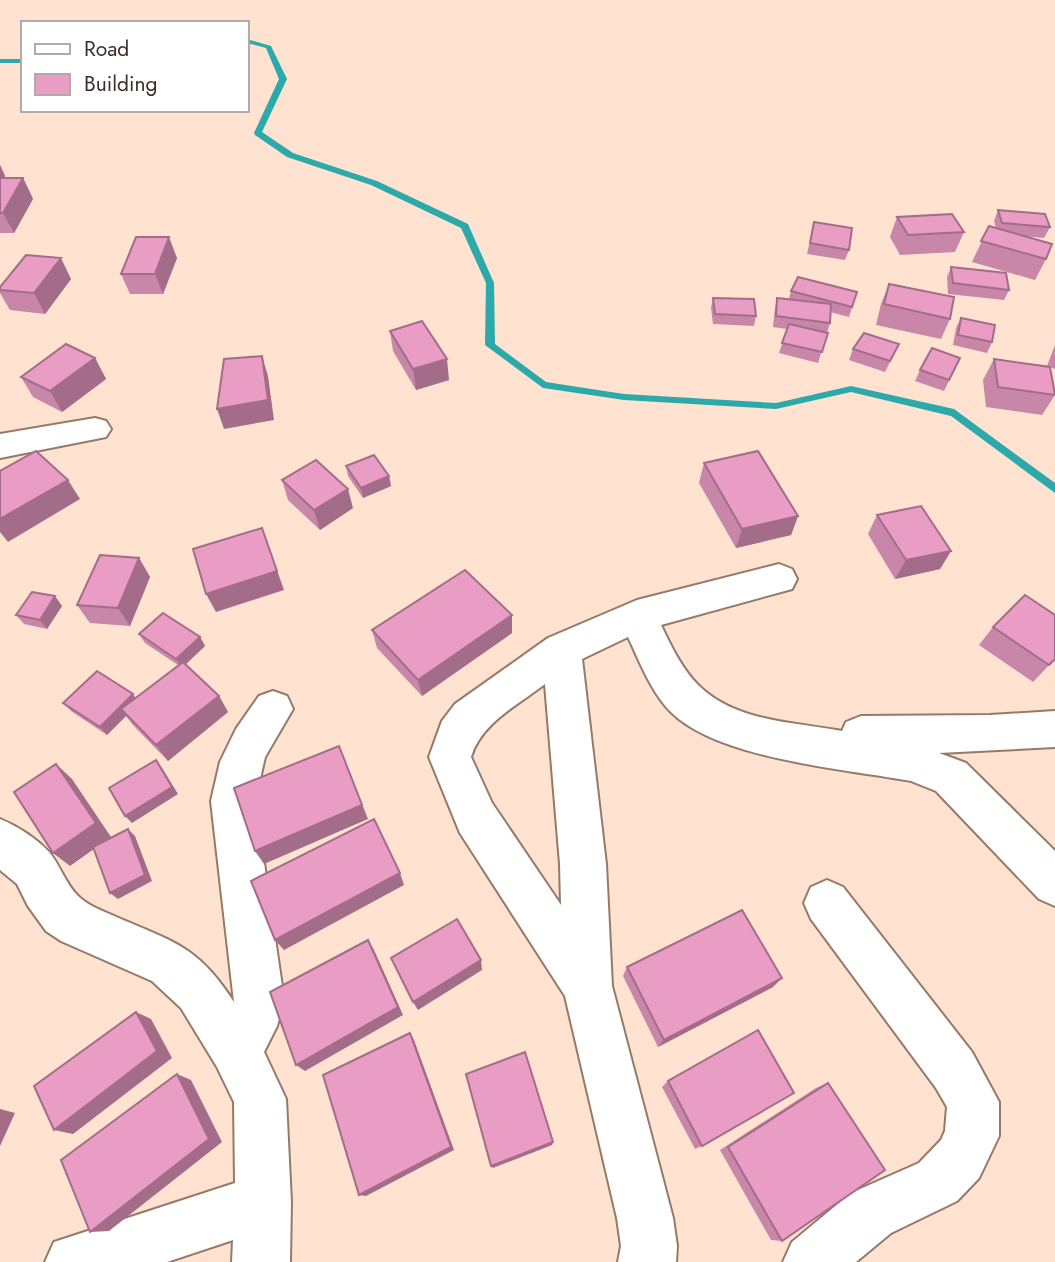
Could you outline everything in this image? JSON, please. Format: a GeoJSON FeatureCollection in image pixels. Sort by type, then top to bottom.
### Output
{"type":"FeatureCollection","features":[{"type":"Feature","properties":{"kind":"street"},"geometry":{"type":"LineString","coordinates":[[0,446],[94,429]]}},
{"type":"Feature","properties":{"kind":"street"},"geometry":{"type":"LineString","coordinates":[[587,986],[476,818],[450,757],[457,734],[470,717],[562,650],[637,616],[779,579]]}},
{"type":"Feature","properties":{"kind":"street"},"geometry":{"type":"LineString","coordinates":[[637,616],[680,694],[730,728],[911,762],[951,777],[1055,883]]}},
{"type":"Feature","properties":{"kind":"street"},"geometry":{"type":"LineString","coordinates":[[562,650],[583,864],[587,986],[645,1218],[649,1245],[647,1262]]}},
{"type":"Feature","properties":{"kind":"street"},"geometry":{"type":"LineString","coordinates":[[236,1049],[252,1026],[259,1000],[233,801],[238,768],[248,746],[273,709]]}},
{"type":"Feature","properties":{"kind":"street"},"geometry":{"type":"LineString","coordinates":[[775,736],[990,734],[1055,729]]}},
{"type":"Feature","properties":{"kind":"street"},"geometry":{"type":"LineString","coordinates":[[0,841],[33,868],[44,890],[63,914],[169,964],[198,991],[236,1049],[260,1099],[263,1202],[261,1262]]}},
{"type":"Feature","properties":{"kind":"street"},"geometry":{"type":"LineString","coordinates":[[812,1262],[872,1213],[938,1182],[960,1159],[972,1136],[973,1102],[954,1070],[827,902]]}},
{"type":"Feature","properties":{"kind":"street"},"geometry":{"type":"LineString","coordinates":[[74,1262],[263,1202]]}},
{"type":"Feature","properties":{"kind":"building"},"geometry":{"type":"Polygon","coordinates":[[[0,178],[23,178],[3,213],[0,213],[0,178]]]}},
{"type":"Feature","properties":{"kind":"building"},"geometry":{"type":"Polygon","coordinates":[[[998,210],[1045,214],[1050,227],[1002,223],[998,210]]]}},
{"type":"Feature","properties":{"kind":"building"},"geometry":{"type":"Polygon","coordinates":[[[952,214],[964,232],[908,235],[897,217],[952,214]]]}},
{"type":"Feature","properties":{"kind":"building"},"geometry":{"type":"Polygon","coordinates":[[[814,222],[852,228],[849,250],[810,243],[814,222]]]}},
{"type":"Feature","properties":{"kind":"building"},"geometry":{"type":"Polygon","coordinates":[[[989,226],[1052,244],[1046,259],[981,241],[989,226]]]}},
{"type":"Feature","properties":{"kind":"building"},"geometry":{"type":"Polygon","coordinates":[[[136,237],[169,237],[155,274],[121,274],[136,237]]]}},
{"type":"Feature","properties":{"kind":"building"},"geometry":{"type":"Polygon","coordinates":[[[26,255],[61,258],[34,293],[0,290],[0,287],[26,255]]]}},
{"type":"Feature","properties":{"kind":"building"},"geometry":{"type":"Polygon","coordinates":[[[951,267],[1006,273],[1009,290],[953,283],[951,267]]]}},
{"type":"Feature","properties":{"kind":"building"},"geometry":{"type":"Polygon","coordinates":[[[798,277],[857,292],[852,307],[791,291],[798,277]]]}},
{"type":"Feature","properties":{"kind":"building"},"geometry":{"type":"Polygon","coordinates":[[[889,284],[954,297],[950,319],[884,304],[889,284]]]}},
{"type":"Feature","properties":{"kind":"building"},"geometry":{"type":"Polygon","coordinates":[[[713,298],[754,299],[756,316],[715,314],[713,298]]]}},
{"type":"Feature","properties":{"kind":"building"},"geometry":{"type":"Polygon","coordinates":[[[777,298],[831,304],[830,323],[776,316],[777,298]]]}},
{"type":"Feature","properties":{"kind":"building"},"geometry":{"type":"Polygon","coordinates":[[[961,318],[995,325],[992,342],[958,335],[961,318]]]}},
{"type":"Feature","properties":{"kind":"building"},"geometry":{"type":"Polygon","coordinates":[[[422,321],[447,359],[413,369],[390,331],[422,321]]]}},
{"type":"Feature","properties":{"kind":"building"},"geometry":{"type":"Polygon","coordinates":[[[789,324],[828,333],[822,352],[782,343],[789,324]]]}},
{"type":"Feature","properties":{"kind":"building"},"geometry":{"type":"Polygon","coordinates":[[[864,333],[899,344],[890,361],[853,349],[864,333]]]}},
{"type":"Feature","properties":{"kind":"building"},"geometry":{"type":"Polygon","coordinates":[[[66,344],[95,358],[50,391],[21,377],[66,344]]]}},
{"type":"Feature","properties":{"kind":"building"},"geometry":{"type":"Polygon","coordinates":[[[932,348],[960,358],[949,380],[920,370],[932,348]]]}},
{"type":"Feature","properties":{"kind":"building"},"geometry":{"type":"Polygon","coordinates":[[[262,356],[268,400],[217,409],[224,359],[262,356]]]}},
{"type":"Feature","properties":{"kind":"building"},"geometry":{"type":"Polygon","coordinates":[[[994,359],[1050,367],[1055,395],[998,387],[994,359]]]}},
{"type":"Feature","properties":{"kind":"building"},"geometry":{"type":"Polygon","coordinates":[[[36,451],[68,480],[0,519],[0,471],[36,451]]]}},
{"type":"Feature","properties":{"kind":"building"},"geometry":{"type":"Polygon","coordinates":[[[758,451],[798,516],[742,529],[704,463],[758,451]]]}},
{"type":"Feature","properties":{"kind":"building"},"geometry":{"type":"Polygon","coordinates":[[[374,455],[389,476],[361,488],[346,466],[374,455]]]}},
{"type":"Feature","properties":{"kind":"building"},"geometry":{"type":"Polygon","coordinates":[[[316,460],[348,489],[314,510],[282,480],[316,460]]]}},
{"type":"Feature","properties":{"kind":"building"},"geometry":{"type":"Polygon","coordinates":[[[921,506],[951,551],[906,560],[877,515],[921,506]]]}},
{"type":"Feature","properties":{"kind":"building"},"geometry":{"type":"Polygon","coordinates":[[[262,528],[277,571],[206,594],[193,549],[262,528]]]}},
{"type":"Feature","properties":{"kind":"building"},"geometry":{"type":"Polygon","coordinates":[[[100,555],[139,558],[118,608],[77,605],[100,555]]]}},
{"type":"Feature","properties":{"kind":"building"},"geometry":{"type":"Polygon","coordinates":[[[465,570],[512,615],[418,680],[372,630],[465,570]]]}},
{"type":"Feature","properties":{"kind":"building"},"geometry":{"type":"Polygon","coordinates":[[[32,592],[55,596],[40,620],[16,615],[32,592]]]}},
{"type":"Feature","properties":{"kind":"building"},"geometry":{"type":"Polygon","coordinates":[[[1025,595],[1055,615],[1055,659],[1049,665],[993,627],[1025,595]]]}},
{"type":"Feature","properties":{"kind":"building"},"geometry":{"type":"Polygon","coordinates":[[[163,613],[200,637],[176,659],[139,634],[163,613]]]}},
{"type":"Feature","properties":{"kind":"building"},"geometry":{"type":"Polygon","coordinates":[[[183,662],[219,696],[156,745],[121,709],[183,662]]]}},
{"type":"Feature","properties":{"kind":"building"},"geometry":{"type":"Polygon","coordinates":[[[97,671],[133,694],[100,727],[63,703],[97,671]]]}},
{"type":"Feature","properties":{"kind":"building"},"geometry":{"type":"Polygon","coordinates":[[[339,746],[362,805],[255,851],[234,788],[339,746]]]}},
{"type":"Feature","properties":{"kind":"building"},"geometry":{"type":"Polygon","coordinates":[[[156,760],[172,787],[125,816],[109,788],[156,760]]]}},
{"type":"Feature","properties":{"kind":"building"},"geometry":{"type":"Polygon","coordinates":[[[56,764],[96,823],[53,853],[14,792],[56,764]]]}},
{"type":"Feature","properties":{"kind":"building"},"geometry":{"type":"Polygon","coordinates":[[[374,819],[400,873],[275,940],[251,881],[374,819]]]}},
{"type":"Feature","properties":{"kind":"building"},"geometry":{"type":"Polygon","coordinates":[[[128,829],[145,875],[110,893],[93,847],[128,829]]]}},
{"type":"Feature","properties":{"kind":"building"},"geometry":{"type":"Polygon","coordinates":[[[742,910],[782,978],[664,1040],[627,967],[742,910]]]}},
{"type":"Feature","properties":{"kind":"building"},"geometry":{"type":"Polygon","coordinates":[[[457,919],[481,960],[413,1002],[391,958],[457,919]]]}},
{"type":"Feature","properties":{"kind":"building"},"geometry":{"type":"Polygon","coordinates":[[[368,940],[398,1007],[296,1065],[270,992],[368,940]]]}},
{"type":"Feature","properties":{"kind":"building"},"geometry":{"type":"Polygon","coordinates":[[[136,1012],[157,1051],[54,1130],[34,1086],[136,1012]]]}},
{"type":"Feature","properties":{"kind":"building"},"geometry":{"type":"Polygon","coordinates":[[[758,1030],[794,1093],[702,1146],[668,1081],[758,1030]]]}},
{"type":"Feature","properties":{"kind":"building"},"geometry":{"type":"Polygon","coordinates":[[[410,1033],[451,1147],[359,1195],[323,1075],[410,1033]]]}},
{"type":"Feature","properties":{"kind":"building"},"geometry":{"type":"Polygon","coordinates":[[[525,1052],[553,1142],[491,1166],[466,1074],[525,1052]]]}},
{"type":"Feature","properties":{"kind":"building"},"geometry":{"type":"Polygon","coordinates":[[[177,1074],[209,1139],[90,1232],[61,1160],[177,1074]]]}},
{"type":"Feature","properties":{"kind":"building"},"geometry":{"type":"Polygon","coordinates":[[[828,1083],[885,1170],[782,1241],[728,1147],[828,1083]]]}},
{"type":"Feature","properties":{"kind":"waterway"},"geometry":{"type":"LineString","coordinates":[[248,41],[269,47],[283,79],[258,133],[290,155],[374,183],[465,226],[490,283],[490,345],[543,385],[624,397],[776,406],[851,389],[954,413],[1055,489]]}},
{"type":"Feature","properties":{"kind":"waterway"},"geometry":{"type":"LineString","coordinates":[[0,61],[21,61]]}}]}
